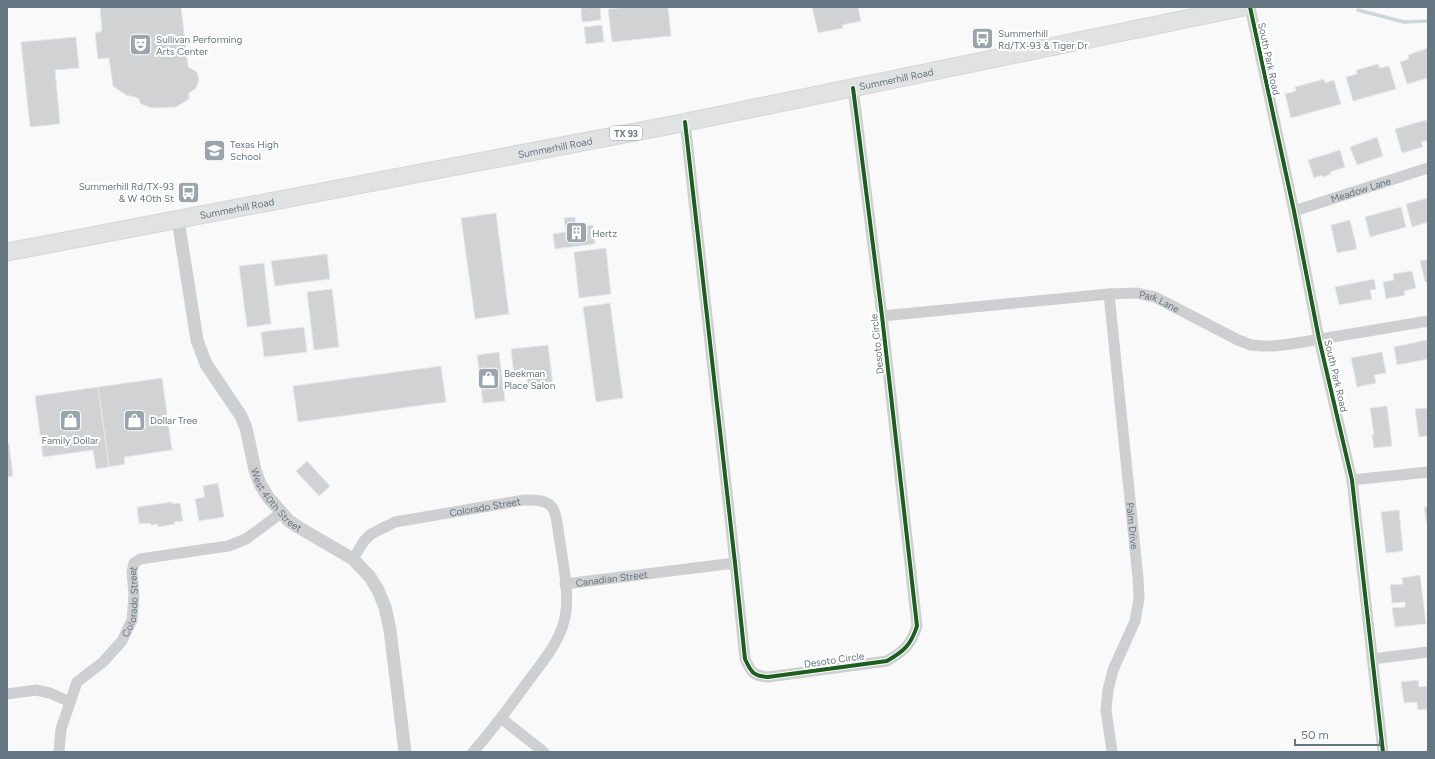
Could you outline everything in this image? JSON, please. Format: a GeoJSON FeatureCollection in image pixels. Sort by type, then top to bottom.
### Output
{"type":"FeatureCollection","features":[{"type":"Feature","properties":{"kind":"main road","name":"Summerhill Road"},"geometry":{"type":"LineString","coordinates":[[7,252],[685,122],[1244,7]]}},
{"type":"Feature","properties":{"kind":"street","name":"South Park Road"},"geometry":{"type":"LineString","coordinates":[[1250,7],[1294,211],[1319,339],[1352,480],[1383,752]]}},
{"type":"Feature","properties":{"kind":"street","name":"Desoto Circle"},"geometry":{"type":"LineString","coordinates":[[685,122],[745,659],[751,672],[759,676],[768,677],[886,660],[902,652],[912,640],[917,626],[882,316],[853,88]]}},
{"type":"Feature","properties":{"kind":"street","name":"Meadow Lane"},"geometry":{"type":"LineString","coordinates":[[1294,211],[1428,168]]}},
{"type":"Feature","properties":{"kind":"street","name":"West 40th Street"},"geometry":{"type":"LineString","coordinates":[[178,220],[196,340],[206,364],[241,416],[246,428],[255,470],[260,484],[268,497],[289,521],[353,559],[370,577],[378,590],[385,608],[390,630],[405,752]]}},
{"type":"Feature","properties":{"kind":"street","name":"Park Lane"},"geometry":{"type":"LineString","coordinates":[[882,316],[1109,294],[1136,293],[1155,297],[1238,340],[1250,345],[1262,346],[1275,346],[1428,320]]}},
{"type":"Feature","properties":{"kind":"street","name":"Palm Drive"},"geometry":{"type":"LineString","coordinates":[[1109,294],[1139,599],[1135,621],[1113,670],[1108,690],[1106,710],[1112,752]]}},
{"type":"Feature","properties":{"kind":"street"},"geometry":{"type":"LineString","coordinates":[[1352,480],[1428,472]]}},
{"type":"Feature","properties":{"kind":"street","name":"Colorado Street"},"geometry":{"type":"LineString","coordinates":[[353,559],[364,541],[371,534],[395,522],[524,500],[538,500],[548,502],[554,510],[566,584]]}},
{"type":"Feature","properties":{"kind":"street","name":"Colorado Street"},"geometry":{"type":"LineString","coordinates":[[60,752],[61,729],[77,682],[103,662],[122,642],[132,620],[134,595],[132,572],[134,563],[140,559],[228,546],[246,539],[281,512]]}},
{"type":"Feature","properties":{"kind":"street","name":"Canadian Street"},"geometry":{"type":"LineString","coordinates":[[473,752],[502,718],[550,653],[561,632],[566,611],[566,584],[735,563]]}},
{"type":"Feature","properties":{"kind":"street"},"geometry":{"type":"LineString","coordinates":[[1372,659],[1428,652]]}},
{"type":"Feature","properties":{"kind":"street"},"geometry":{"type":"LineString","coordinates":[[7,694],[36,690],[50,693],[70,702]]}},
{"type":"Feature","properties":{"kind":"street"},"geometry":{"type":"LineString","coordinates":[[502,718],[544,752]]}},
{"type":"Feature","properties":{"kind":"building","name":"Sullivan Performing Arts Center"},"geometry":{"type":"Polygon","coordinates":[[[100,7],[181,7],[188,67],[197,72],[199,80],[196,88],[189,93],[189,99],[176,107],[152,108],[141,104],[138,98],[126,95],[113,86],[109,58],[98,59],[95,33],[102,31],[100,7]]]}},
{"type":"Feature","properties":{"kind":"building"},"geometry":{"type":"Polygon","coordinates":[[[600,7],[601,20],[582,22],[581,8],[600,7]]]}},
{"type":"Feature","properties":{"kind":"building"},"geometry":{"type":"Polygon","coordinates":[[[628,7],[668,7],[671,36],[612,42],[608,9],[628,7]]]}},
{"type":"Feature","properties":{"kind":"building"},"geometry":{"type":"Polygon","coordinates":[[[812,7],[858,7],[861,21],[842,25],[843,28],[818,33],[812,7]]]}},
{"type":"Feature","properties":{"kind":"building"},"geometry":{"type":"Polygon","coordinates":[[[602,25],[604,42],[586,44],[584,27],[602,25]]]}},
{"type":"Feature","properties":{"kind":"building"},"geometry":{"type":"Polygon","coordinates":[[[76,37],[79,68],[55,70],[60,124],[30,127],[21,42],[76,37]]]}},
{"type":"Feature","properties":{"kind":"building"},"geometry":{"type":"Polygon","coordinates":[[[1428,48],[1428,78],[1407,84],[1400,62],[1409,59],[1408,55],[1428,48]]]}},
{"type":"Feature","properties":{"kind":"building"},"geometry":{"type":"Polygon","coordinates":[[[1378,64],[1380,68],[1389,66],[1396,89],[1353,101],[1346,77],[1357,74],[1356,70],[1378,64]]]}},
{"type":"Feature","properties":{"kind":"building"},"geometry":{"type":"Polygon","coordinates":[[[1324,79],[1325,83],[1334,80],[1341,104],[1291,118],[1285,94],[1296,91],[1295,87],[1324,79]]]}},
{"type":"Feature","properties":{"kind":"building"},"geometry":{"type":"Polygon","coordinates":[[[1426,120],[1428,126],[1428,140],[1421,142],[1423,147],[1402,153],[1395,129],[1426,120]]]}},
{"type":"Feature","properties":{"kind":"building"},"geometry":{"type":"Polygon","coordinates":[[[1377,137],[1383,156],[1357,165],[1350,147],[1377,137]]]}},
{"type":"Feature","properties":{"kind":"building"},"geometry":{"type":"Polygon","coordinates":[[[1340,150],[1345,167],[1330,172],[1331,174],[1323,177],[1322,175],[1314,178],[1308,160],[1340,150]]]}},
{"type":"Feature","properties":{"kind":"building"},"geometry":{"type":"Polygon","coordinates":[[[1428,198],[1428,222],[1412,227],[1406,204],[1428,198]]]}},
{"type":"Feature","properties":{"kind":"building"},"geometry":{"type":"Polygon","coordinates":[[[1401,207],[1406,227],[1370,237],[1365,217],[1401,207]]]}},
{"type":"Feature","properties":{"kind":"building"},"geometry":{"type":"Polygon","coordinates":[[[496,213],[509,314],[475,319],[461,218],[496,213]]]}},
{"type":"Feature","properties":{"kind":"building","name":"Hertz"},"geometry":{"type":"Polygon","coordinates":[[[575,217],[576,227],[593,225],[595,244],[555,249],[553,234],[566,232],[564,218],[575,217]]]}},
{"type":"Feature","properties":{"kind":"building"},"geometry":{"type":"Polygon","coordinates":[[[1350,220],[1357,249],[1337,253],[1331,225],[1350,220]]]}},
{"type":"Feature","properties":{"kind":"building"},"geometry":{"type":"Polygon","coordinates":[[[606,248],[611,294],[579,298],[574,252],[606,248]]]}},
{"type":"Feature","properties":{"kind":"building"},"geometry":{"type":"Polygon","coordinates":[[[327,254],[330,279],[275,286],[271,261],[327,254]]]}},
{"type":"Feature","properties":{"kind":"building"},"geometry":{"type":"Polygon","coordinates":[[[1428,259],[1428,282],[1425,282],[1420,261],[1428,259]]]}},
{"type":"Feature","properties":{"kind":"building"},"geometry":{"type":"Polygon","coordinates":[[[264,263],[271,324],[247,327],[239,266],[264,263]]]}},
{"type":"Feature","properties":{"kind":"building"},"geometry":{"type":"Polygon","coordinates":[[[1412,271],[1416,288],[1404,291],[1405,295],[1386,299],[1383,282],[1394,280],[1393,274],[1412,271]]]}},
{"type":"Feature","properties":{"kind":"building"},"geometry":{"type":"Polygon","coordinates":[[[1374,279],[1376,289],[1370,290],[1372,299],[1339,305],[1335,287],[1374,279]]]}},
{"type":"Feature","properties":{"kind":"building"},"geometry":{"type":"Polygon","coordinates":[[[332,289],[339,347],[314,350],[307,292],[332,289]]]}},
{"type":"Feature","properties":{"kind":"building"},"geometry":{"type":"Polygon","coordinates":[[[610,303],[623,398],[596,402],[583,307],[610,303]]]}},
{"type":"Feature","properties":{"kind":"building"},"geometry":{"type":"Polygon","coordinates":[[[304,327],[307,352],[264,357],[261,332],[304,327]]]}},
{"type":"Feature","properties":{"kind":"building"},"geometry":{"type":"Polygon","coordinates":[[[1427,340],[1428,359],[1397,365],[1394,347],[1427,340]]]}},
{"type":"Feature","properties":{"kind":"building"},"geometry":{"type":"Polygon","coordinates":[[[548,345],[553,386],[528,389],[527,374],[514,376],[511,349],[548,345]]]}},
{"type":"Feature","properties":{"kind":"building"},"geometry":{"type":"Polygon","coordinates":[[[499,352],[505,401],[483,403],[477,355],[499,352]]]}},
{"type":"Feature","properties":{"kind":"building"},"geometry":{"type":"Polygon","coordinates":[[[1382,352],[1386,373],[1374,375],[1376,383],[1357,387],[1351,358],[1382,352]]]}},
{"type":"Feature","properties":{"kind":"building"},"geometry":{"type":"Polygon","coordinates":[[[441,366],[446,402],[298,422],[293,386],[441,366]]]}},
{"type":"Feature","properties":{"kind":"building","name":"Dollar Tree"},"geometry":{"type":"Polygon","coordinates":[[[162,378],[172,450],[124,457],[125,464],[109,467],[98,387],[162,378]]]}},
{"type":"Feature","properties":{"kind":"building","name":"Family Dollar"},"geometry":{"type":"Polygon","coordinates":[[[98,387],[109,467],[96,469],[93,450],[43,457],[35,396],[98,387]]]}},
{"type":"Feature","properties":{"kind":"building"},"geometry":{"type":"Polygon","coordinates":[[[1387,406],[1392,446],[1374,448],[1372,435],[1374,435],[1370,408],[1387,406]]]}},
{"type":"Feature","properties":{"kind":"building"},"geometry":{"type":"Polygon","coordinates":[[[1428,408],[1428,436],[1419,437],[1415,409],[1428,408]]]}},
{"type":"Feature","properties":{"kind":"building"},"geometry":{"type":"Polygon","coordinates":[[[9,443],[13,476],[7,477],[7,444],[9,443]]]}},
{"type":"Feature","properties":{"kind":"building"},"geometry":{"type":"Polygon","coordinates":[[[307,461],[330,486],[319,496],[296,471],[307,461]]]}},
{"type":"Feature","properties":{"kind":"building"},"geometry":{"type":"Polygon","coordinates":[[[218,483],[224,517],[199,521],[195,499],[205,497],[203,486],[218,483]]]}},
{"type":"Feature","properties":{"kind":"building"},"geometry":{"type":"Polygon","coordinates":[[[172,502],[172,504],[180,503],[183,521],[158,527],[158,524],[139,524],[137,507],[172,502]]]}},
{"type":"Feature","properties":{"kind":"building"},"geometry":{"type":"Polygon","coordinates":[[[1424,507],[1428,507],[1428,525],[1427,525],[1424,507]]]}},
{"type":"Feature","properties":{"kind":"building"},"geometry":{"type":"Polygon","coordinates":[[[1399,510],[1403,551],[1386,553],[1381,512],[1399,510]]]}},
{"type":"Feature","properties":{"kind":"building"},"geometry":{"type":"Polygon","coordinates":[[[1420,575],[1426,624],[1395,627],[1392,608],[1405,607],[1405,602],[1392,603],[1390,585],[1403,584],[1402,578],[1420,575]]]}},
{"type":"Feature","properties":{"kind":"building"},"geometry":{"type":"Polygon","coordinates":[[[1418,680],[1419,687],[1428,686],[1428,709],[1418,710],[1417,702],[1404,703],[1401,682],[1418,680]]]}},
{"type":"Feature","properties":{"kind":"waterway"},"geometry":{"type":"LineString","coordinates":[[1358,10],[1404,22],[1428,21]]}},
{"type":"Feature","properties":{"kind":"cycle path"},"geometry":{"type":"LineString","coordinates":[[1250,7],[1294,211],[1319,339],[1352,480],[1383,752]]}},
{"type":"Feature","properties":{"kind":"cycle path"},"geometry":{"type":"LineString","coordinates":[[685,122],[745,659],[753,672],[759,676],[768,677],[887,661],[906,647],[917,626],[882,316],[853,88]]}},
{"type":"Feature","properties":{"kind":"place","name":"Summerhill Rd/TX-93 & Tiger Dr"},"geometry":{"type":"Point","coordinates":[983,39]}},
{"type":"Feature","properties":{"kind":"place","name":"Sullivan Performing Arts Center"},"geometry":{"type":"Point","coordinates":[141,45]}},
{"type":"Feature","properties":{"kind":"place","name":"Texas High School"},"geometry":{"type":"Point","coordinates":[214,150]}},
{"type":"Feature","properties":{"kind":"place","name":"Summerhill Rd/TX-93 & W 40th St"},"geometry":{"type":"Point","coordinates":[189,192]}},
{"type":"Feature","properties":{"kind":"place","name":"Hertz"},"geometry":{"type":"Point","coordinates":[577,233]}},
{"type":"Feature","properties":{"kind":"place","name":"Beekman Place Salon"},"geometry":{"type":"Point","coordinates":[488,379]}},
{"type":"Feature","properties":{"kind":"place","name":"Family Dollar"},"geometry":{"type":"Point","coordinates":[70,420]}},
{"type":"Feature","properties":{"kind":"place","name":"Dollar Tree"},"geometry":{"type":"Point","coordinates":[135,420]}}]}
